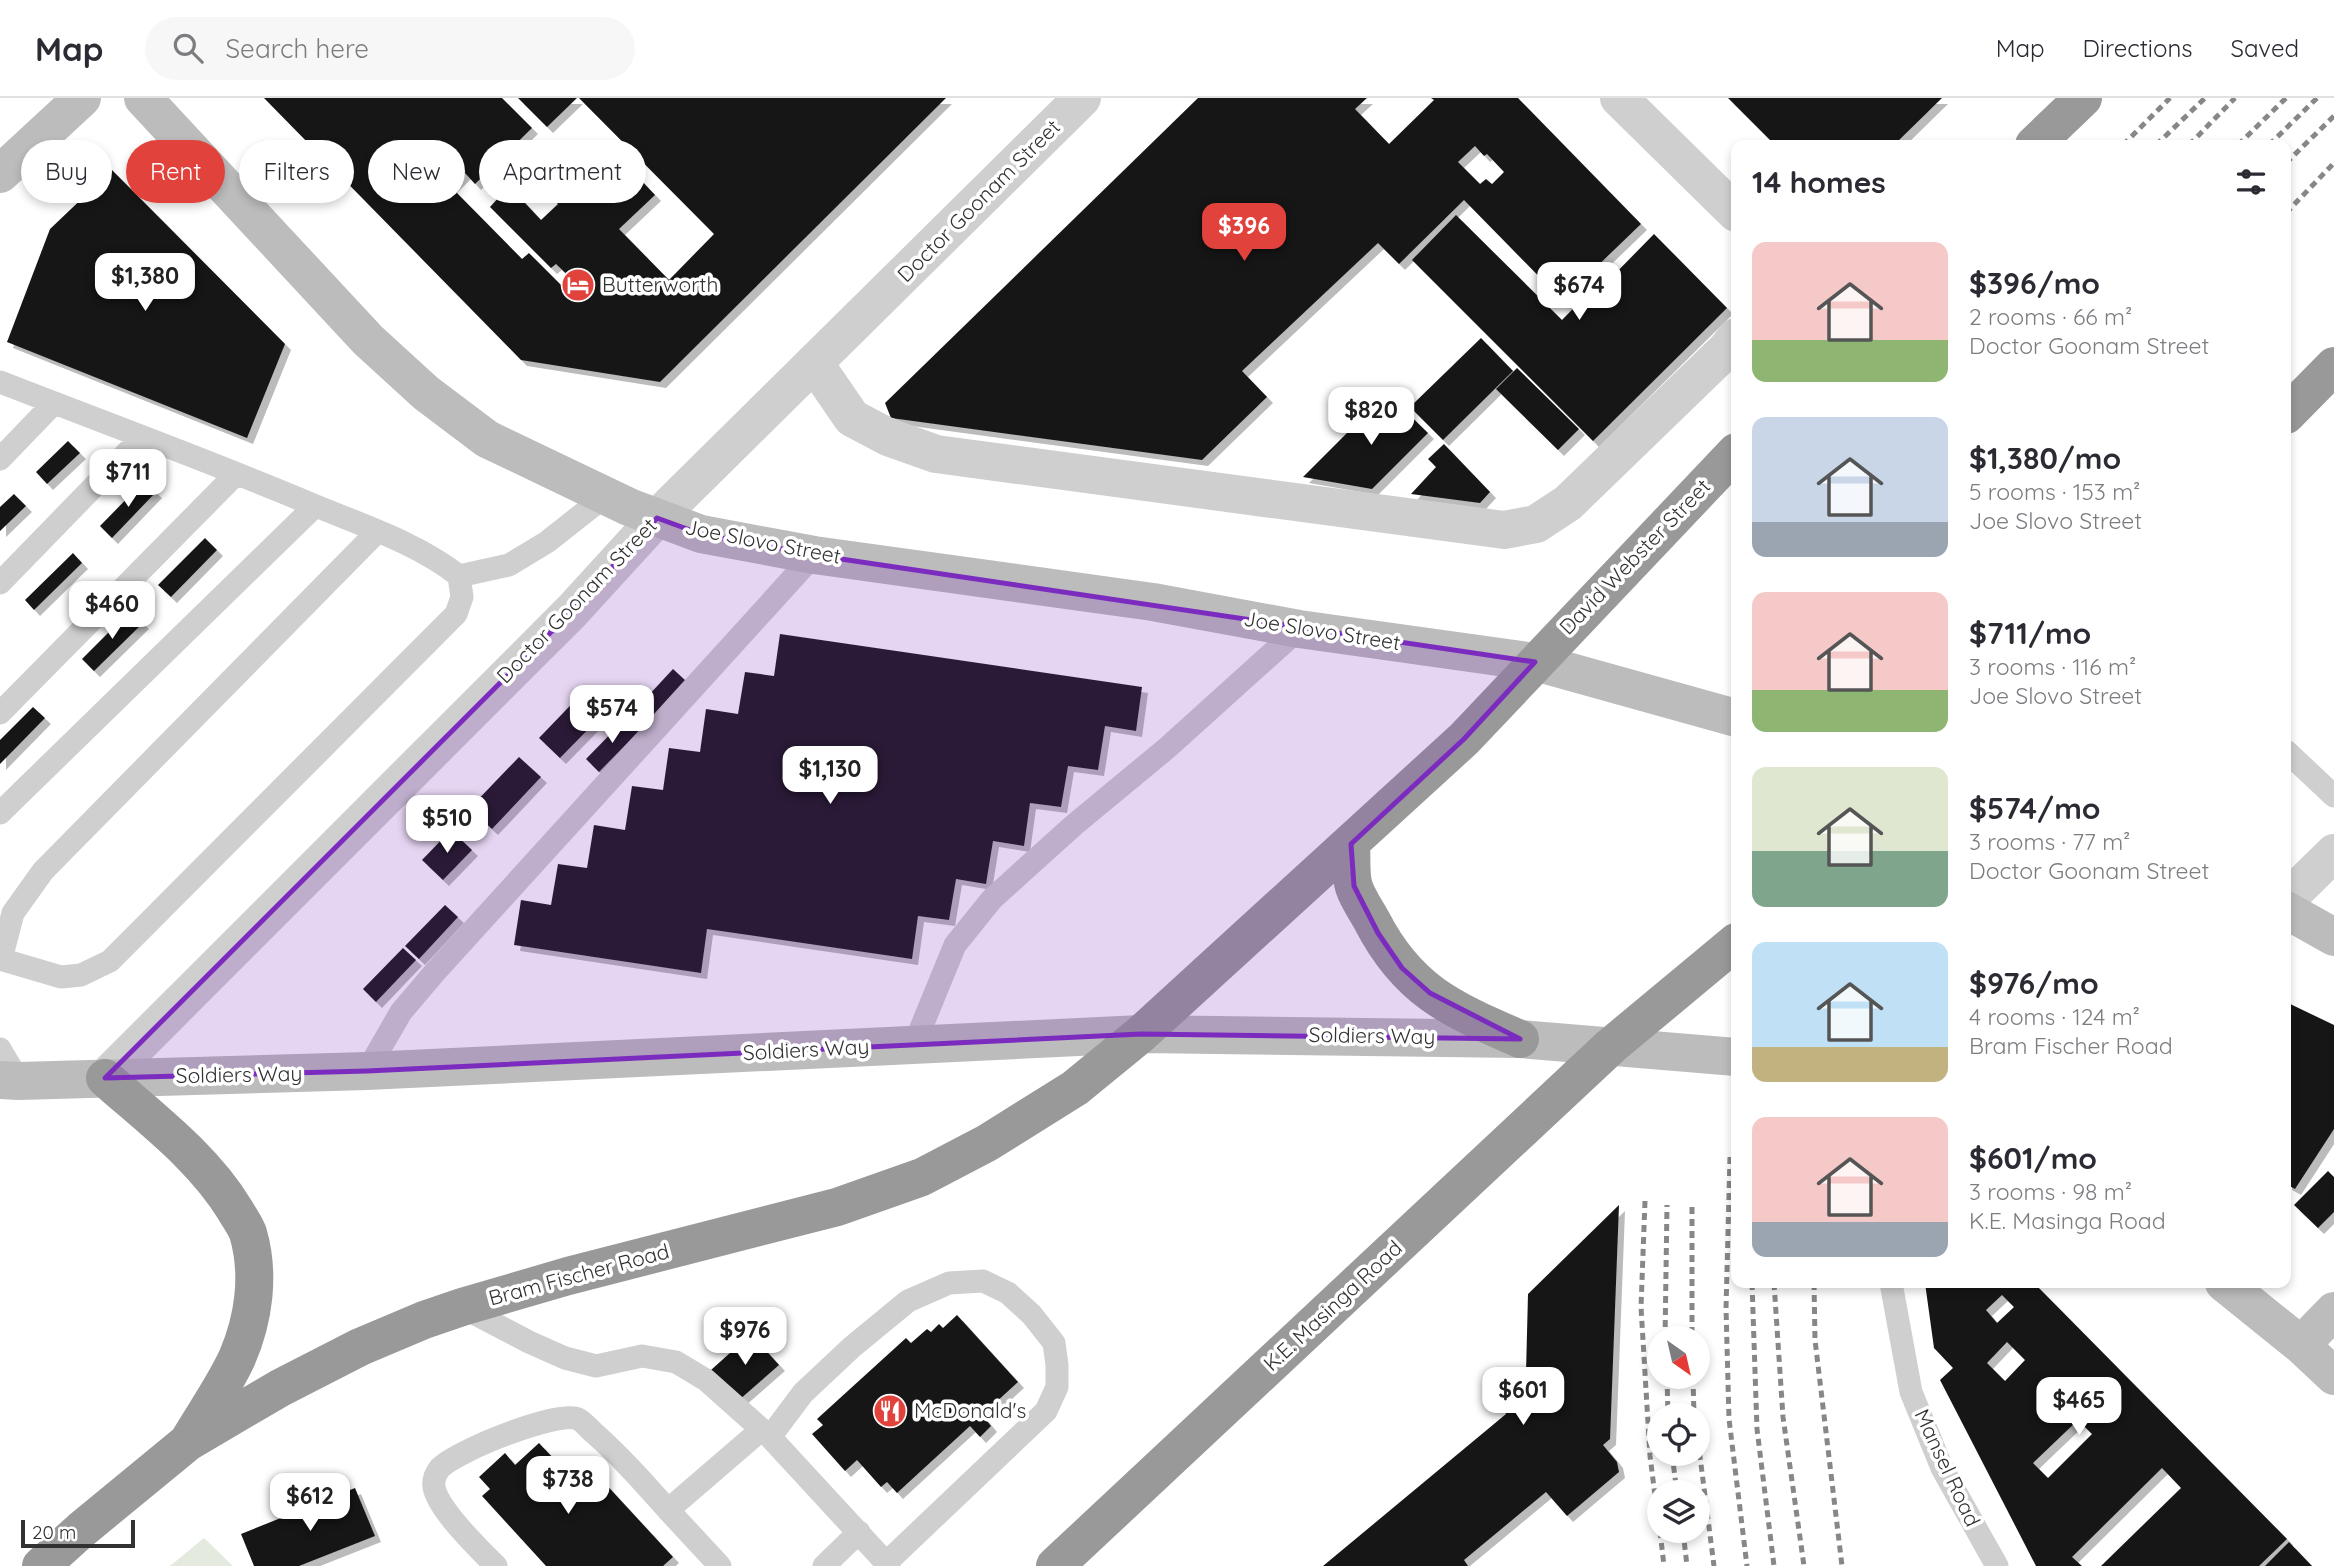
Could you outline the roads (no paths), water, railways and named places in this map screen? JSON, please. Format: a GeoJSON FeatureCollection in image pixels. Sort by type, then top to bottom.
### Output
{"type":"FeatureCollection","features":[{"type":"Feature","properties":{"kind":"highway"},"geometry":{"type":"LineString","coordinates":[[2039,140],[2083,98]]}},
{"type":"Feature","properties":{"kind":"highway"},"geometry":{"type":"LineString","coordinates":[[2291,410],[2334,366]]}},
{"type":"Feature","properties":{"kind":"highway","name":"David Webster Street"},"geometry":{"type":"LineString","coordinates":[[1351,844],[1464,739],[1731,457]]}},
{"type":"Feature","properties":{"kind":"highway"},"geometry":{"type":"LineString","coordinates":[[1351,844],[1353,886],[1378,933],[1402,968],[1430,993],[1456,1011],[1520,1039]]}},
{"type":"Feature","properties":{"kind":"highway","name":"Bram Fischer Road"},"geometry":{"type":"LineString","coordinates":[[41,1566],[188,1442],[280,1388],[360,1347],[462,1307],[568,1276],[837,1207],[922,1177],[987,1143],[1075,1088],[1140,1034],[1351,844]]}},
{"type":"Feature","properties":{"kind":"highway","name":"K.E. Masinga Road"},"geometry":{"type":"LineString","coordinates":[[1055,1566],[1611,1046],[1731,946]]}},
{"type":"Feature","properties":{"kind":"highway"},"geometry":{"type":"LineString","coordinates":[[105,1078],[209,1173],[247,1231],[255,1274],[253,1302],[246,1332],[236,1359],[188,1442]]}},
{"type":"Feature","properties":{"kind":"main road"},"geometry":{"type":"LineString","coordinates":[[0,174],[82,98]]}},
{"type":"Feature","properties":{"kind":"main road","name":"Joe Slovo Street"},"geometry":{"type":"LineString","coordinates":[[143,98],[368,340],[426,393],[487,439],[604,497],[701,534],[814,555],[1153,601],[1299,629],[1535,662],[1731,717]]}},
{"type":"Feature","properties":{"kind":"main road"},"geometry":{"type":"LineString","coordinates":[[2291,913],[2334,937]]}},
{"type":"Feature","properties":{"kind":"main road","name":"Soldiers Way"},"geometry":{"type":"LineString","coordinates":[[9,1081],[367,1072],[1140,1034],[1520,1039],[1731,1056]]}},
{"type":"Feature","properties":{"kind":"main road"},"geometry":{"type":"LineString","coordinates":[[2230,1288],[2301,1345],[2334,1376]]}},
{"type":"Feature","properties":{"kind":"main road"},"geometry":{"type":"LineString","coordinates":[[2301,1345],[2334,1311]]}},
{"type":"Feature","properties":{"kind":"street","name":"Doctor Goonam Street"},"geometry":{"type":"LineString","coordinates":[[105,1078],[572,611],[657,517],[1082,98]]}},
{"type":"Feature","properties":{"kind":"street"},"geometry":{"type":"LineString","coordinates":[[1619,98],[1731,208]]}},
{"type":"Feature","properties":{"kind":"street"},"geometry":{"type":"LineString","coordinates":[[815,364],[852,418],[888,437],[936,454],[1504,530],[1536,524],[1568,503],[1731,344]]}},
{"type":"Feature","properties":{"kind":"street"},"geometry":{"type":"LineString","coordinates":[[2291,895],[2334,853]]}},
{"type":"Feature","properties":{"kind":"lane"},"geometry":{"type":"LineString","coordinates":[[0,382],[377,531],[425,554],[458,576],[462,597],[456,614],[110,961],[81,975],[61,977],[0,959],[13,913],[43,871],[377,531]]}},
{"type":"Feature","properties":{"kind":"lane"},"geometry":{"type":"LineString","coordinates":[[0,459],[54,403]]}},
{"type":"Feature","properties":{"kind":"lane"},"geometry":{"type":"LineString","coordinates":[[0,583],[142,437]]}},
{"type":"Feature","properties":{"kind":"lane"},"geometry":{"type":"LineString","coordinates":[[0,713],[236,474]]}},
{"type":"Feature","properties":{"kind":"lane"},"geometry":{"type":"LineString","coordinates":[[458,576],[509,565],[547,542],[604,497]]}},
{"type":"Feature","properties":{"kind":"lane"},"geometry":{"type":"LineString","coordinates":[[0,813],[315,506]]}},
{"type":"Feature","properties":{"kind":"lane"},"geometry":{"type":"LineString","coordinates":[[367,1072],[401,1012],[435,972],[814,555]]}},
{"type":"Feature","properties":{"kind":"lane"},"geometry":{"type":"LineString","coordinates":[[914,1045],[955,944],[992,899],[1074,825],[1167,748],[1299,629]]}},
{"type":"Feature","properties":{"kind":"lane"},"geometry":{"type":"LineString","coordinates":[[2291,756],[2334,796]]}},
{"type":"Feature","properties":{"kind":"lane"},"geometry":{"type":"LineString","coordinates":[[0,1049],[9,1081]]}},
{"type":"Feature","properties":{"kind":"lane"},"geometry":{"type":"LineString","coordinates":[[462,1307],[565,1359],[596,1366],[642,1356],[676,1362],[706,1380],[766,1433],[888,1564],[1046,1411],[1057,1387],[1054,1343],[1032,1315],[1008,1293],[983,1281],[949,1283],[908,1301],[803,1392],[766,1433],[668,1510]]}},
{"type":"Feature","properties":{"kind":"lane","name":"Mansel Road"},"geometry":{"type":"LineString","coordinates":[[1892,1288],[1911,1392],[1942,1468],[1997,1566]]}},
{"type":"Feature","properties":{"kind":"lane"},"geometry":{"type":"LineString","coordinates":[[496,1566],[446,1511],[434,1488],[435,1475],[442,1466],[468,1450],[552,1419],[568,1416],[580,1420],[613,1449],[720,1566]]}},
{"type":"Feature","properties":{"kind":"lane"},"geometry":{"type":"LineString","coordinates":[[824,1566],[859,1532]]}},
{"type":"Feature","properties":{"kind":"railway"},"geometry":{"type":"LineString","coordinates":[[2128,140],[2170,98]]}},
{"type":"Feature","properties":{"kind":"railway"},"geometry":{"type":"LineString","coordinates":[[2161,140],[2205,98]]}},
{"type":"Feature","properties":{"kind":"railway"},"geometry":{"type":"LineString","coordinates":[[2194,140],[2235,98]]}},
{"type":"Feature","properties":{"kind":"railway"},"geometry":{"type":"LineString","coordinates":[[2243,140],[2286,98]]}},
{"type":"Feature","properties":{"kind":"railway"},"geometry":{"type":"LineString","coordinates":[[2274,140],[2317,98]]}},
{"type":"Feature","properties":{"kind":"railway"},"geometry":{"type":"LineString","coordinates":[[2291,158],[2334,116]]}},
{"type":"Feature","properties":{"kind":"railway"},"geometry":{"type":"LineString","coordinates":[[2291,208],[2334,163]]}},
{"type":"Feature","properties":{"kind":"railway"},"geometry":{"type":"LineString","coordinates":[[1730,1157],[1726,1308],[1729,1419],[1747,1566]]}},
{"type":"Feature","properties":{"kind":"railway"},"geometry":{"type":"LineString","coordinates":[[1645,1201],[1641,1307],[1653,1480]]}},
{"type":"Feature","properties":{"kind":"railway"},"geometry":{"type":"LineString","coordinates":[[1665,1326],[1667,1205]]}},
{"type":"Feature","properties":{"kind":"railway"},"geometry":{"type":"LineString","coordinates":[[1692,1207],[1692,1326]]}},
{"type":"Feature","properties":{"kind":"railway"},"geometry":{"type":"LineString","coordinates":[[1752,1288],[1757,1429],[1774,1566]]}},
{"type":"Feature","properties":{"kind":"railway"},"geometry":{"type":"LineString","coordinates":[[1774,1288],[1783,1417],[1804,1566]]}},
{"type":"Feature","properties":{"kind":"railway"},"geometry":{"type":"LineString","coordinates":[[1814,1288],[1815,1340],[1842,1566]]}},
{"type":"Feature","properties":{"kind":"railway"},"geometry":{"type":"LineString","coordinates":[[1667,1390],[1668,1403]]}},
{"type":"Feature","properties":{"kind":"railway"},"geometry":{"type":"LineString","coordinates":[[1693,1390],[1694,1403]]}},
{"type":"Feature","properties":{"kind":"railway"},"geometry":{"type":"LineString","coordinates":[[1674,1466],[1675,1480]]}},
{"type":"Feature","properties":{"kind":"railway"},"geometry":{"type":"LineString","coordinates":[[1701,1466],[1714,1566]]}},
{"type":"Feature","properties":{"kind":"railway"},"geometry":{"type":"LineString","coordinates":[[1661,1543],[1664,1566]]}},
{"type":"Feature","properties":{"kind":"railway"},"geometry":{"type":"LineString","coordinates":[[1684,1543],[1687,1566]]}},
{"type":"Feature","properties":{"kind":"place","name":"Butterworth"},"geometry":{"type":"Point","coordinates":[578,285]}},
{"type":"Feature","properties":{"kind":"place","name":"McDonald's"},"geometry":{"type":"Point","coordinates":[890,1411]}}]}
